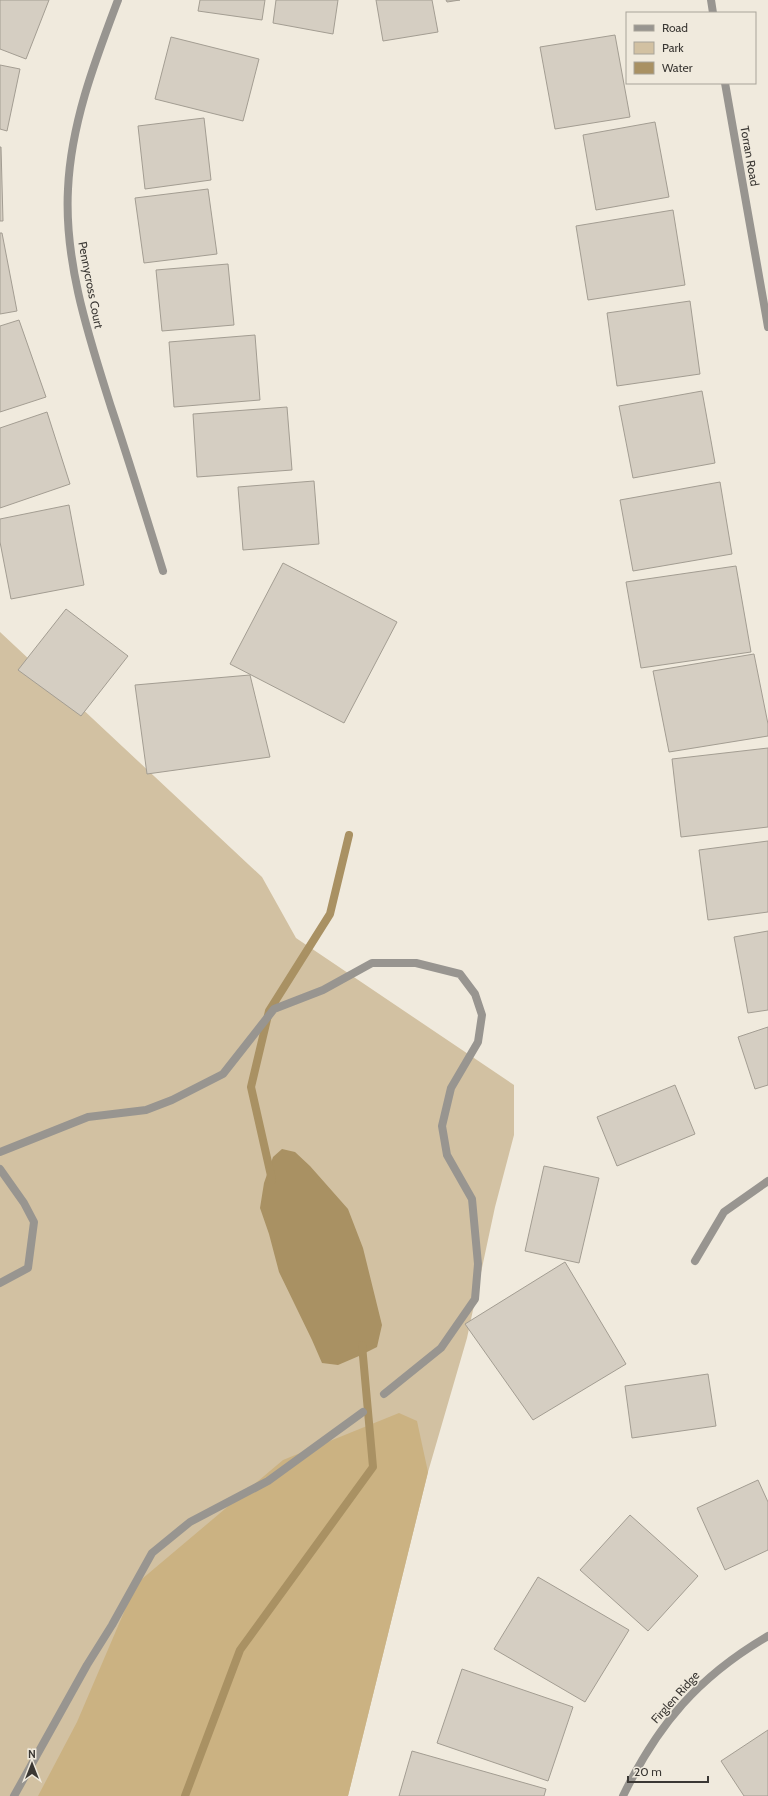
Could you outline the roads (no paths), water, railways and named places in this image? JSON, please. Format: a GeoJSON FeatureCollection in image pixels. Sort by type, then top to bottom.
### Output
{"type":"FeatureCollection","features":[{"type":"Feature","properties":{"kind":"street","name":"Pennycross Court"},"geometry":{"type":"LineString","coordinates":[[118,0],[82,101],[73,144],[68,189],[69,235],[77,284],[88,334],[163,570]]}},
{"type":"Feature","properties":{"kind":"street"},"geometry":{"type":"LineString","coordinates":[[711,0],[713,12]]}},
{"type":"Feature","properties":{"kind":"street","name":"Torran Road"},"geometry":{"type":"LineString","coordinates":[[725,84],[768,327]]}},
{"type":"Feature","properties":{"kind":"street"},"geometry":{"type":"LineString","coordinates":[[0,1152],[88,1117],[146,1110],[172,1100],[223,1074],[274,1009],[323,990],[372,962],[416,962],[460,974],[476,994],[482,1015],[478,1042],[451,1088],[442,1126],[447,1155],[472,1200],[478,1264],[475,1299],[440,1348],[384,1394]]}},
{"type":"Feature","properties":{"kind":"street"},"geometry":{"type":"LineString","coordinates":[[0,1169],[24,1203],[34,1222],[28,1268],[0,1283]]}},
{"type":"Feature","properties":{"kind":"street"},"geometry":{"type":"LineString","coordinates":[[695,1261],[724,1212],[768,1181]]}},
{"type":"Feature","properties":{"kind":"street"},"geometry":{"type":"LineString","coordinates":[[14,1796],[87,1665],[112,1625],[152,1553],[190,1522],[268,1481],[363,1412]]}},
{"type":"Feature","properties":{"kind":"street","name":"Firglen Ridge"},"geometry":{"type":"LineString","coordinates":[[623,1796],[640,1762],[657,1734],[680,1706],[701,1684],[722,1666],[743,1650],[768,1636]]}},
{"type":"Feature","properties":{"kind":"water"},"geometry":{"type":"Polygon","coordinates":[[[282,1149],[295,1152],[310,1166],[348,1209],[363,1248],[382,1325],[377,1347],[338,1365],[322,1363],[279,1272],[269,1234],[260,1208],[264,1183],[273,1157],[282,1149]]]}},
{"type":"Feature","properties":{"kind":"waterway"},"geometry":{"type":"LineString","coordinates":[[272,1180],[251,1087],[269,1011],[330,914],[349,835]]}},
{"type":"Feature","properties":{"kind":"waterway"},"geometry":{"type":"LineString","coordinates":[[185,1796],[240,1650],[373,1467],[362,1345]]}}]}
